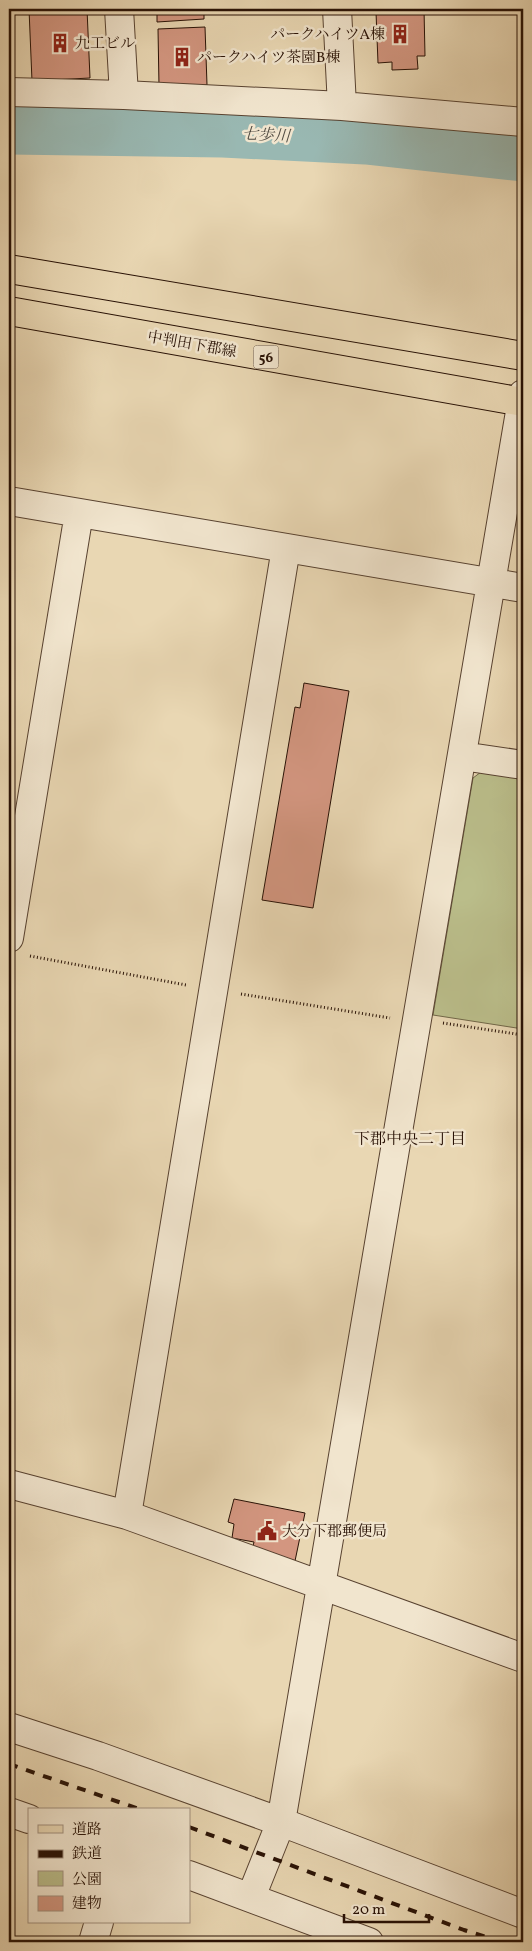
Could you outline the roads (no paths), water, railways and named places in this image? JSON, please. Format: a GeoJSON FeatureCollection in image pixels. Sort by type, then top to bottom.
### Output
{"type":"FeatureCollection","features":[{"type":"Feature","properties":{"kind":"main road"},"geometry":{"type":"LineString","coordinates":[[9,269],[523,356]]}},
{"type":"Feature","properties":{"kind":"main road","name":"中判田下郡線"},"geometry":{"type":"LineString","coordinates":[[9,311],[523,399]]}},
{"type":"Feature","properties":{"kind":"street"},"geometry":{"type":"LineString","coordinates":[[119,9],[124,95]]}},
{"type":"Feature","properties":{"kind":"street"},"geometry":{"type":"LineString","coordinates":[[337,9],[342,106]]}},
{"type":"Feature","properties":{"kind":"street"},"geometry":{"type":"LineString","coordinates":[[9,92],[124,95],[342,106],[523,122]]}},
{"type":"Feature","properties":{"kind":"street"},"geometry":{"type":"LineString","coordinates":[[251,1897],[281,1822],[523,399]]}},
{"type":"Feature","properties":{"kind":"street"},"geometry":{"type":"LineString","coordinates":[[9,501],[523,588]]}},
{"type":"Feature","properties":{"kind":"street"},"geometry":{"type":"LineString","coordinates":[[9,938],[79,513]]}},
{"type":"Feature","properties":{"kind":"street"},"geometry":{"type":"LineString","coordinates":[[127,1515],[286,548]]}},
{"type":"Feature","properties":{"kind":"street"},"geometry":{"type":"LineString","coordinates":[[462,756],[523,765]]}},
{"type":"Feature","properties":{"kind":"street"},"geometry":{"type":"LineString","coordinates":[[9,1484],[127,1515],[523,1658]]}},
{"type":"Feature","properties":{"kind":"street"},"geometry":{"type":"LineString","coordinates":[[9,1727],[98,1756],[281,1822],[523,1914]]}},
{"type":"Feature","properties":{"kind":"street"},"geometry":{"type":"LineString","coordinates":[[9,1812],[28,1819]]}},
{"type":"Feature","properties":{"kind":"street"},"geometry":{"type":"LineString","coordinates":[[190,1875],[369,1942]]}},
{"type":"Feature","properties":{"kind":"street"},"geometry":{"type":"LineString","coordinates":[[93,1942],[98,1924]]}},
{"type":"Feature","properties":{"kind":"waterway","name":"七歩川"},"geometry":{"type":"LineString","coordinates":[[9,129],[223,132],[366,139],[523,156]]}},
{"type":"Feature","properties":{"kind":"railway"},"geometry":{"type":"LineString","coordinates":[[9,1764],[136,1808]]}},
{"type":"Feature","properties":{"kind":"railway"},"geometry":{"type":"LineString","coordinates":[[190,1827],[464,1930],[502,1942]]}},
{"type":"Feature","properties":{"kind":"place","name":"パークハイツA棟"},"geometry":{"type":"Point","coordinates":[400,34]}},
{"type":"Feature","properties":{"kind":"place","name":"九工ビル"},"geometry":{"type":"Point","coordinates":[60,43]}},
{"type":"Feature","properties":{"kind":"place","name":"パークハイツ茶園B棟"},"geometry":{"type":"Point","coordinates":[182,57]}},
{"type":"Feature","properties":{"kind":"place","name":"大分下郡郵便局"},"geometry":{"type":"Point","coordinates":[267,1531]}},
{"type":"Feature","properties":{"kind":"district","name":"下郡中央二丁目"},"geometry":{"type":"Point","coordinates":[410,1138]}}]}
